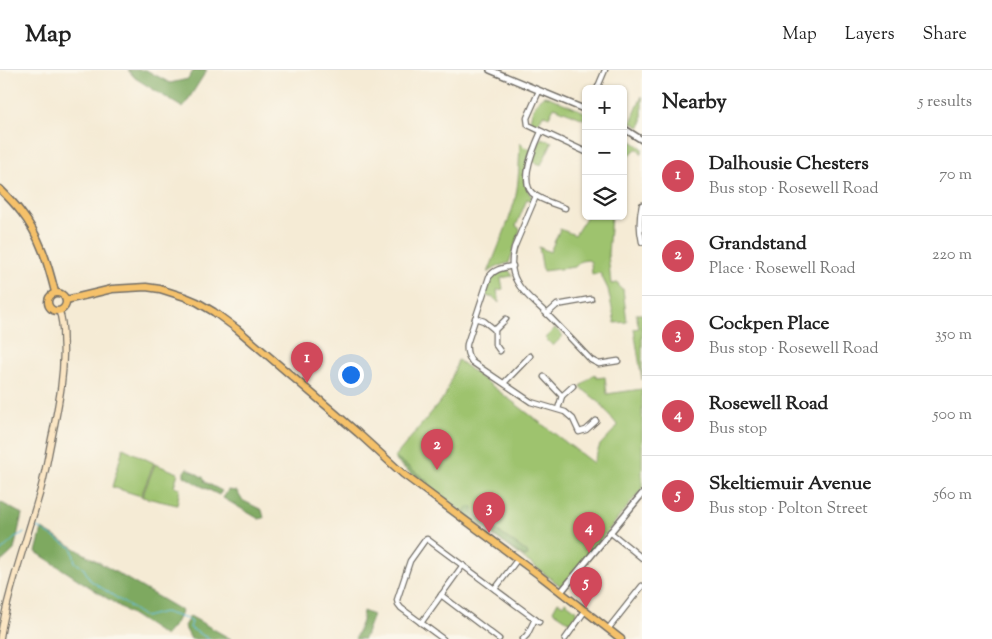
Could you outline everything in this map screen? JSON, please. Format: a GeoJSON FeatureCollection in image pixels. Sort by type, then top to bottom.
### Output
{"type":"FeatureCollection","features":[{"type":"Feature","properties":{"kind":"main road"},"geometry":{"type":"LineString","coordinates":[[0,189],[22,213],[35,233],[48,264],[55,292]]}},
{"type":"Feature","properties":{"kind":"main road"},"geometry":{"type":"LineString","coordinates":[[66,300],[112,289],[146,287],[160,289],[185,297],[214,312],[237,329],[351,426],[403,474],[622,639]]}},
{"type":"Feature","properties":{"kind":"main road"},"geometry":{"type":"LineString","coordinates":[[55,292],[61,293],[66,300],[66,306],[59,311],[52,310],[48,305],[48,298],[55,292]]}},
{"type":"Feature","properties":{"kind":"main road"},"geometry":{"type":"LineString","coordinates":[[0,639],[14,576],[39,497],[57,411],[64,355],[61,315],[59,311]]}},
{"type":"Feature","properties":{"kind":"street"},"geometry":{"type":"LineString","coordinates":[[490,70],[582,108]]}},
{"type":"Feature","properties":{"kind":"street"},"geometry":{"type":"LineString","coordinates":[[599,85],[605,70]]}},
{"type":"Feature","properties":{"kind":"street"},"geometry":{"type":"LineString","coordinates":[[539,91],[526,121],[530,127],[582,150]]}},
{"type":"Feature","properties":{"kind":"street"},"geometry":{"type":"LineString","coordinates":[[626,130],[642,140]]}},
{"type":"Feature","properties":{"kind":"street"},"geometry":{"type":"LineString","coordinates":[[541,132],[529,160],[528,187],[536,196],[565,208]]}},
{"type":"Feature","properties":{"kind":"street"},"geometry":{"type":"LineString","coordinates":[[536,196],[512,256],[515,278],[520,289],[591,360],[599,364],[618,360]]}},
{"type":"Feature","properties":{"kind":"street"},"geometry":{"type":"LineString","coordinates":[[642,205],[640,217],[642,242]]}},
{"type":"Feature","properties":{"kind":"street"},"geometry":{"type":"LineString","coordinates":[[513,266],[497,270],[489,277],[467,344],[468,356],[472,362],[531,402],[565,412],[573,419],[579,432],[586,430],[596,420]]}},
{"type":"Feature","properties":{"kind":"street"},"geometry":{"type":"LineString","coordinates":[[547,314],[557,306],[592,299]]}},
{"type":"Feature","properties":{"kind":"street"},"geometry":{"type":"LineString","coordinates":[[475,318],[484,321],[495,330]]}},
{"type":"Feature","properties":{"kind":"street"},"geometry":{"type":"LineString","coordinates":[[500,351],[495,344],[495,330],[506,319]]}},
{"type":"Feature","properties":{"kind":"street"},"geometry":{"type":"LineString","coordinates":[[504,383],[521,368],[530,356]]}},
{"type":"Feature","properties":{"kind":"street"},"geometry":{"type":"LineString","coordinates":[[544,377],[562,396]]}},
{"type":"Feature","properties":{"kind":"street"},"geometry":{"type":"LineString","coordinates":[[558,409],[562,396],[573,386]]}},
{"type":"Feature","properties":{"kind":"street"},"geometry":{"type":"LineString","coordinates":[[561,592],[642,494]]}},
{"type":"Feature","properties":{"kind":"street"},"geometry":{"type":"LineString","coordinates":[[610,532],[642,558]]}},
{"type":"Feature","properties":{"kind":"street"},"geometry":{"type":"LineString","coordinates":[[442,639],[401,608],[397,602],[397,597],[410,561],[427,539],[537,621],[523,639]]}},
{"type":"Feature","properties":{"kind":"street"},"geometry":{"type":"LineString","coordinates":[[495,589],[517,560]]}},
{"type":"Feature","properties":{"kind":"street"},"geometry":{"type":"LineString","coordinates":[[421,623],[463,565]]}},
{"type":"Feature","properties":{"kind":"street"},"geometry":{"type":"LineString","coordinates":[[608,629],[642,586]]}},
{"type":"Feature","properties":{"kind":"street"},"geometry":{"type":"LineString","coordinates":[[441,595],[499,639]]}},
{"type":"Feature","properties":{"kind":"street"},"geometry":{"type":"LineString","coordinates":[[565,639],[585,611]]}},
{"type":"Feature","properties":{"kind":"green space"},"geometry":{"type":"Polygon","coordinates":[[[128,70],[146,70],[170,83],[188,79],[194,70],[207,70],[183,108],[135,78],[128,70]]]}},
{"type":"Feature","properties":{"kind":"green space"},"geometry":{"type":"Polygon","coordinates":[[[544,96],[549,97],[582,111],[582,118],[554,107],[549,117],[543,114],[537,126],[531,125],[533,109],[544,96]]]}},
{"type":"Feature","properties":{"kind":"green space"},"geometry":{"type":"Polygon","coordinates":[[[642,96],[642,123],[639,127],[631,122],[642,96]]]}},
{"type":"Feature","properties":{"kind":"green space"},"geometry":{"type":"Polygon","coordinates":[[[541,138],[552,142],[541,165],[532,161],[541,138]]]}},
{"type":"Feature","properties":{"kind":"green space"},"geometry":{"type":"Polygon","coordinates":[[[629,139],[642,148],[642,154],[636,149],[627,158],[627,143],[629,139]]]}},
{"type":"Feature","properties":{"kind":"green space"},"geometry":{"type":"Polygon","coordinates":[[[520,143],[524,147],[531,149],[526,186],[532,201],[527,199],[516,226],[520,230],[509,263],[495,267],[488,273],[515,200],[520,143]]]}},
{"type":"Feature","properties":{"kind":"green space"},"geometry":{"type":"Polygon","coordinates":[[[584,220],[611,220],[608,254],[611,284],[618,283],[620,288],[623,289],[627,322],[615,323],[608,289],[600,273],[592,275],[591,262],[588,260],[581,261],[575,267],[543,271],[539,247],[550,252],[560,229],[575,235],[584,220]]]}},
{"type":"Feature","properties":{"kind":"green space"},"geometry":{"type":"Polygon","coordinates":[[[509,270],[512,276],[501,278],[503,289],[497,290],[499,303],[494,298],[486,296],[492,278],[498,273],[509,270]]]}},
{"type":"Feature","properties":{"kind":"green space"},"geometry":{"type":"Polygon","coordinates":[[[636,314],[642,314],[642,380],[634,329],[639,328],[636,314]]]}},
{"type":"Feature","properties":{"kind":"green space"},"geometry":{"type":"Polygon","coordinates":[[[555,328],[563,336],[553,346],[545,338],[555,328]]]}},
{"type":"Feature","properties":{"kind":"green space"},"geometry":{"type":"Polygon","coordinates":[[[458,360],[593,463],[600,445],[618,426],[599,402],[580,387],[594,374],[597,378],[605,377],[607,394],[642,389],[642,489],[562,587],[394,458],[445,396],[458,360]]]}},
{"type":"Feature","properties":{"kind":"green space"},"geometry":{"type":"Polygon","coordinates":[[[123,448],[154,463],[141,496],[112,487],[123,448]]]}},
{"type":"Feature","properties":{"kind":"green space"},"geometry":{"type":"Polygon","coordinates":[[[397,458],[426,480],[437,492],[437,495],[396,461],[397,458]]]}},
{"type":"Feature","properties":{"kind":"green space"},"geometry":{"type":"Polygon","coordinates":[[[155,464],[178,473],[174,486],[180,488],[177,505],[142,497],[155,464]]]}},
{"type":"Feature","properties":{"kind":"green space"},"geometry":{"type":"Polygon","coordinates":[[[187,468],[204,478],[205,482],[222,491],[219,495],[184,476],[187,468]]]}},
{"type":"Feature","properties":{"kind":"green space"},"geometry":{"type":"Polygon","coordinates":[[[228,490],[237,491],[242,500],[262,510],[264,518],[259,519],[223,498],[228,490]]]}},
{"type":"Feature","properties":{"kind":"green space"},"geometry":{"type":"Polygon","coordinates":[[[0,502],[22,514],[14,550],[0,563],[0,502]]]}},
{"type":"Feature","properties":{"kind":"green space"},"geometry":{"type":"Polygon","coordinates":[[[471,506],[473,514],[527,552],[528,556],[524,557],[465,515],[464,510],[471,506]]]}},
{"type":"Feature","properties":{"kind":"green space"},"geometry":{"type":"Polygon","coordinates":[[[42,529],[182,611],[176,623],[165,636],[36,552],[42,529]]]}},
{"type":"Feature","properties":{"kind":"green space"},"geometry":{"type":"Polygon","coordinates":[[[558,602],[563,605],[565,602],[576,610],[576,617],[571,623],[553,611],[558,602]]]}},
{"type":"Feature","properties":{"kind":"green space"},"geometry":{"type":"Polygon","coordinates":[[[363,611],[373,615],[364,639],[355,639],[362,621],[363,611]]]}},
{"type":"Feature","properties":{"kind":"green space"},"geometry":{"type":"Polygon","coordinates":[[[190,616],[231,639],[191,639],[184,626],[190,616]]]}},
{"type":"Feature","properties":{"kind":"waterway"},"geometry":{"type":"LineString","coordinates":[[30,530],[37,527],[72,548],[75,562],[84,569],[90,580],[145,617],[164,612],[187,619],[192,622],[190,628],[209,639]]}},
{"type":"Feature","properties":{"kind":"waterway"},"geometry":{"type":"LineString","coordinates":[[0,552],[17,536],[24,533]]}},
{"type":"Feature","properties":{"kind":"place","name":"Dalhousie Chesters"},"geometry":{"type":"Point","coordinates":[307,383]}},
{"type":"Feature","properties":{"kind":"place","name":"Grandstand"},"geometry":{"type":"Point","coordinates":[437,470]}},
{"type":"Feature","properties":{"kind":"place","name":"Cockpen Place"},"geometry":{"type":"Point","coordinates":[489,533]}},
{"type":"Feature","properties":{"kind":"place","name":"Rosewell Road"},"geometry":{"type":"Point","coordinates":[589,553]}},
{"type":"Feature","properties":{"kind":"place","name":"Skeltiemuir Avenue"},"geometry":{"type":"Point","coordinates":[586,608]}}]}
